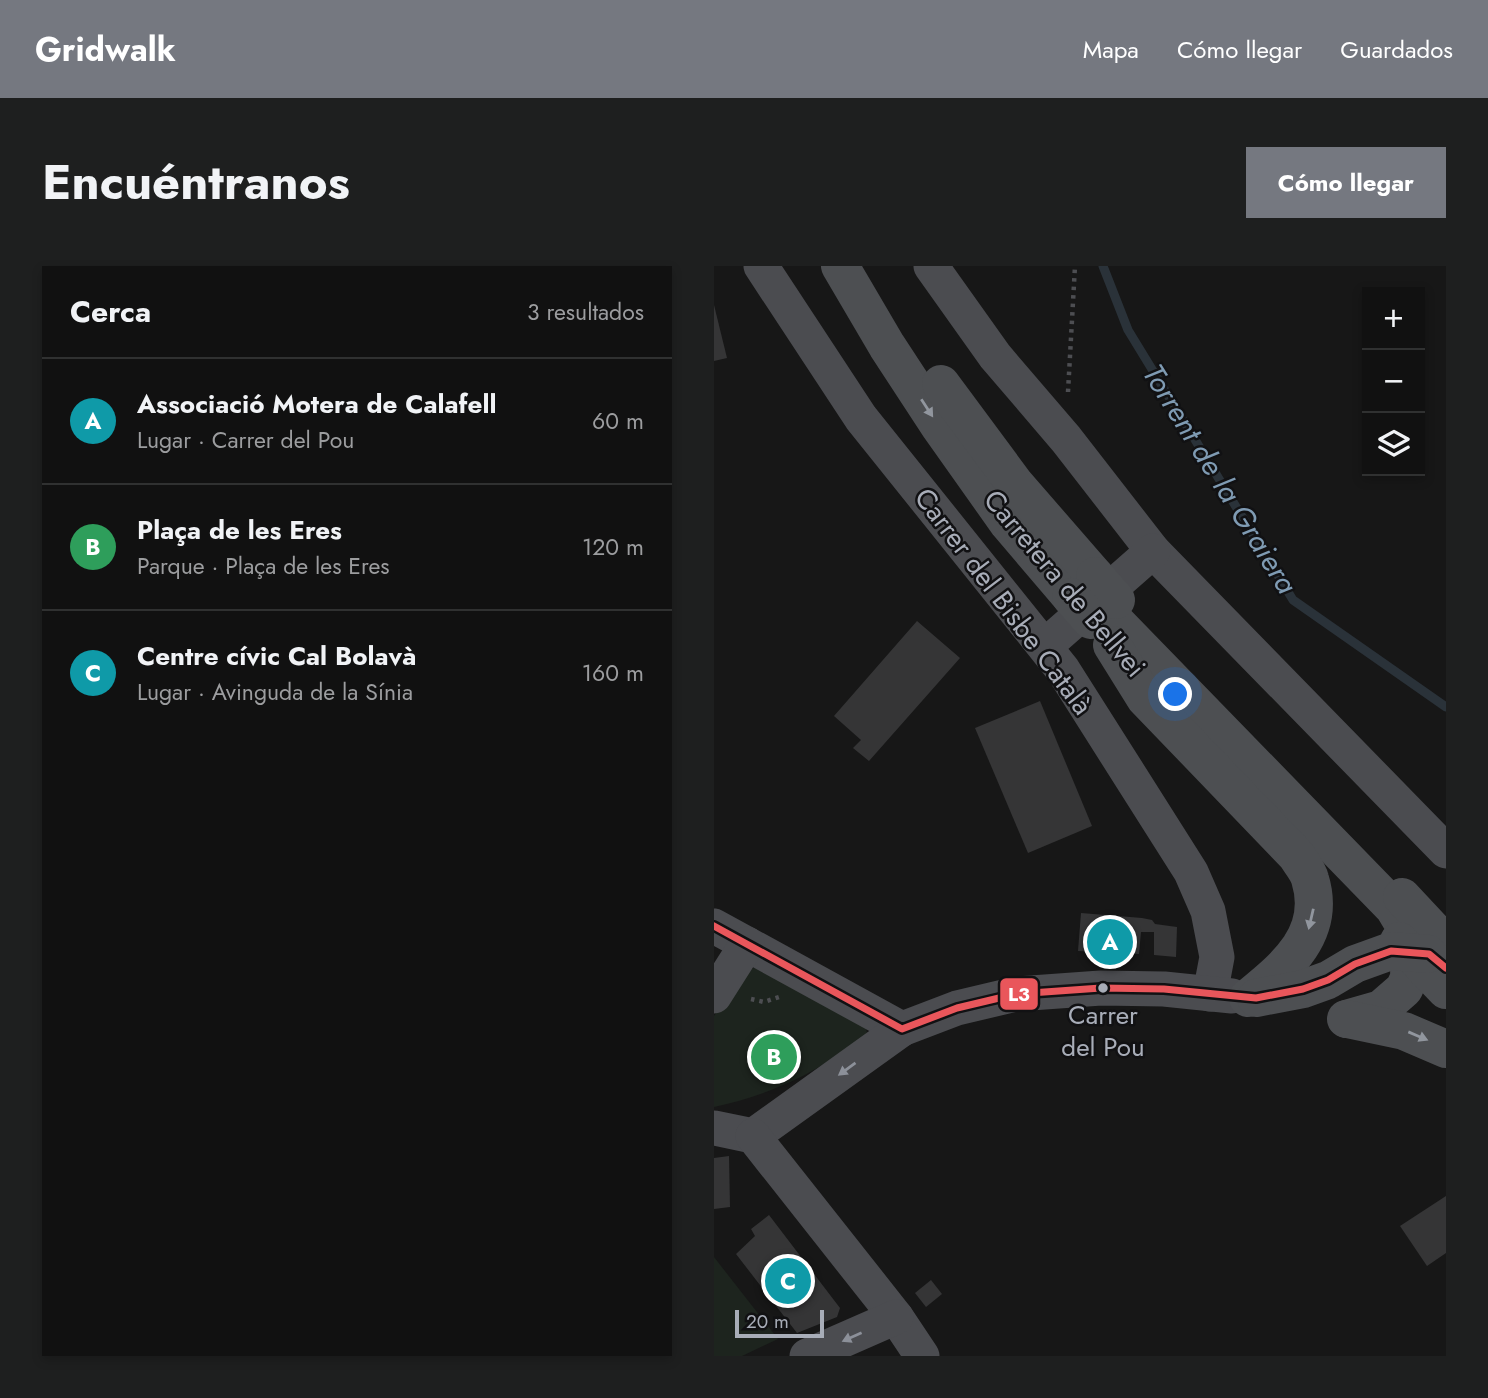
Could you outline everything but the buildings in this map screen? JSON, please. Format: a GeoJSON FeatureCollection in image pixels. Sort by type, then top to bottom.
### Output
{"type":"FeatureCollection","features":[{"type":"Feature","properties":{"kind":"main road","name":"Carretera de Bellvei"},"geometry":{"type":"LineString","coordinates":[[840,266],[887,346],[1008,523],[1446,944]]}},
{"type":"Feature","properties":{"kind":"main road","name":"Carretera de Bellvei"},"geometry":{"type":"LineString","coordinates":[[859,266],[906,336],[1016,484],[1096,605]]}},
{"type":"Feature","properties":{"kind":"main road"},"geometry":{"type":"LineString","coordinates":[[1096,605],[1394,908],[1410,935],[1409,978],[1405,989],[1381,1009],[1346,1018]]}},
{"type":"Feature","properties":{"kind":"main road"},"geometry":{"type":"LineString","coordinates":[[1096,605],[1145,698],[1297,855],[1310,878],[1314,908],[1306,942],[1280,972],[1252,998]]}},
{"type":"Feature","properties":{"kind":"main road"},"geometry":{"type":"LineString","coordinates":[[1252,998],[1303,989],[1391,950],[1429,954],[1446,968]]}},
{"type":"Feature","properties":{"kind":"main road"},"geometry":{"type":"LineString","coordinates":[[1409,952],[1446,990]]}},
{"type":"Feature","properties":{"kind":"main road"},"geometry":{"type":"LineString","coordinates":[[1252,998],[1404,1031],[1446,1049]]}},
{"type":"Feature","properties":{"kind":"street","name":"Carrer del Bisbe Català"},"geometry":{"type":"LineString","coordinates":[[761,266],[861,418],[1045,646],[1191,872],[1208,911],[1217,957],[1210,994]]}},
{"type":"Feature","properties":{"kind":"street"},"geometry":{"type":"LineString","coordinates":[[931,266],[995,356],[1066,439],[1153,551],[1446,851]]}},
{"type":"Feature","properties":{"kind":"street"},"geometry":{"type":"LineString","coordinates":[[1045,646],[1153,551]]}},
{"type":"Feature","properties":{"kind":"street"},"geometry":{"type":"LineString","coordinates":[[714,926],[902,1030]]}},
{"type":"Feature","properties":{"kind":"street"},"geometry":{"type":"LineString","coordinates":[[714,996],[747,944]]}},
{"type":"Feature","properties":{"kind":"street"},"geometry":{"type":"LineString","coordinates":[[754,1136],[902,1030],[957,1009],[1016,994],[1101,988],[1164,989],[1252,998]]}},
{"type":"Feature","properties":{"kind":"street"},"geometry":{"type":"LineString","coordinates":[[714,1128],[754,1136],[896,1317],[922,1356]]}},
{"type":"Feature","properties":{"kind":"street"},"geometry":{"type":"LineString","coordinates":[[807,1356],[896,1317]]}},
{"type":"Feature","properties":{"kind":"path"},"geometry":{"type":"LineString","coordinates":[[1066,439],[1074,266]]}},
{"type":"Feature","properties":{"kind":"path"},"geometry":{"type":"LineString","coordinates":[[749,999],[764,1002],[782,997]]}},
{"type":"Feature","properties":{"kind":"shaded area"},"geometry":{"type":"Polygon","coordinates":[[[754,968],[866,1028],[867,1034],[832,1059],[795,1080],[755,1096],[714,1107],[714,1016],[738,979],[754,968]]]}},
{"type":"Feature","properties":{"kind":"shaded area"},"geometry":{"type":"Polygon","coordinates":[[[714,1257],[778,1339],[742,1356],[714,1356],[714,1257]]]}},
{"type":"Feature","properties":{"kind":"waterway","name":"Torrent de la Graiera"},"geometry":{"type":"LineString","coordinates":[[1103,266],[1128,330],[1293,600],[1446,707]]}},
{"type":"Feature","properties":{"kind":"transit line","name":"L3"},"geometry":{"type":"LineString","coordinates":[[714,926],[902,1029],[957,1008],[1016,994],[1101,988],[1164,989],[1256,998],[1303,989],[1328,980],[1355,964],[1391,951],[1429,954],[1446,968]]}},
{"type":"Feature","properties":{"kind":"place","name":"Associació Motera de Calafell"},"geometry":{"type":"Point","coordinates":[1110,942]}},
{"type":"Feature","properties":{"kind":"place","name":"Carrer del Pou"},"geometry":{"type":"Point","coordinates":[1103,988]}},
{"type":"Feature","properties":{"kind":"place","name":"Plaça de les Eres"},"geometry":{"type":"Point","coordinates":[774,1057]}},
{"type":"Feature","properties":{"kind":"place","name":"Centre cívic Cal Bolavà"},"geometry":{"type":"Point","coordinates":[788,1281]}}]}
